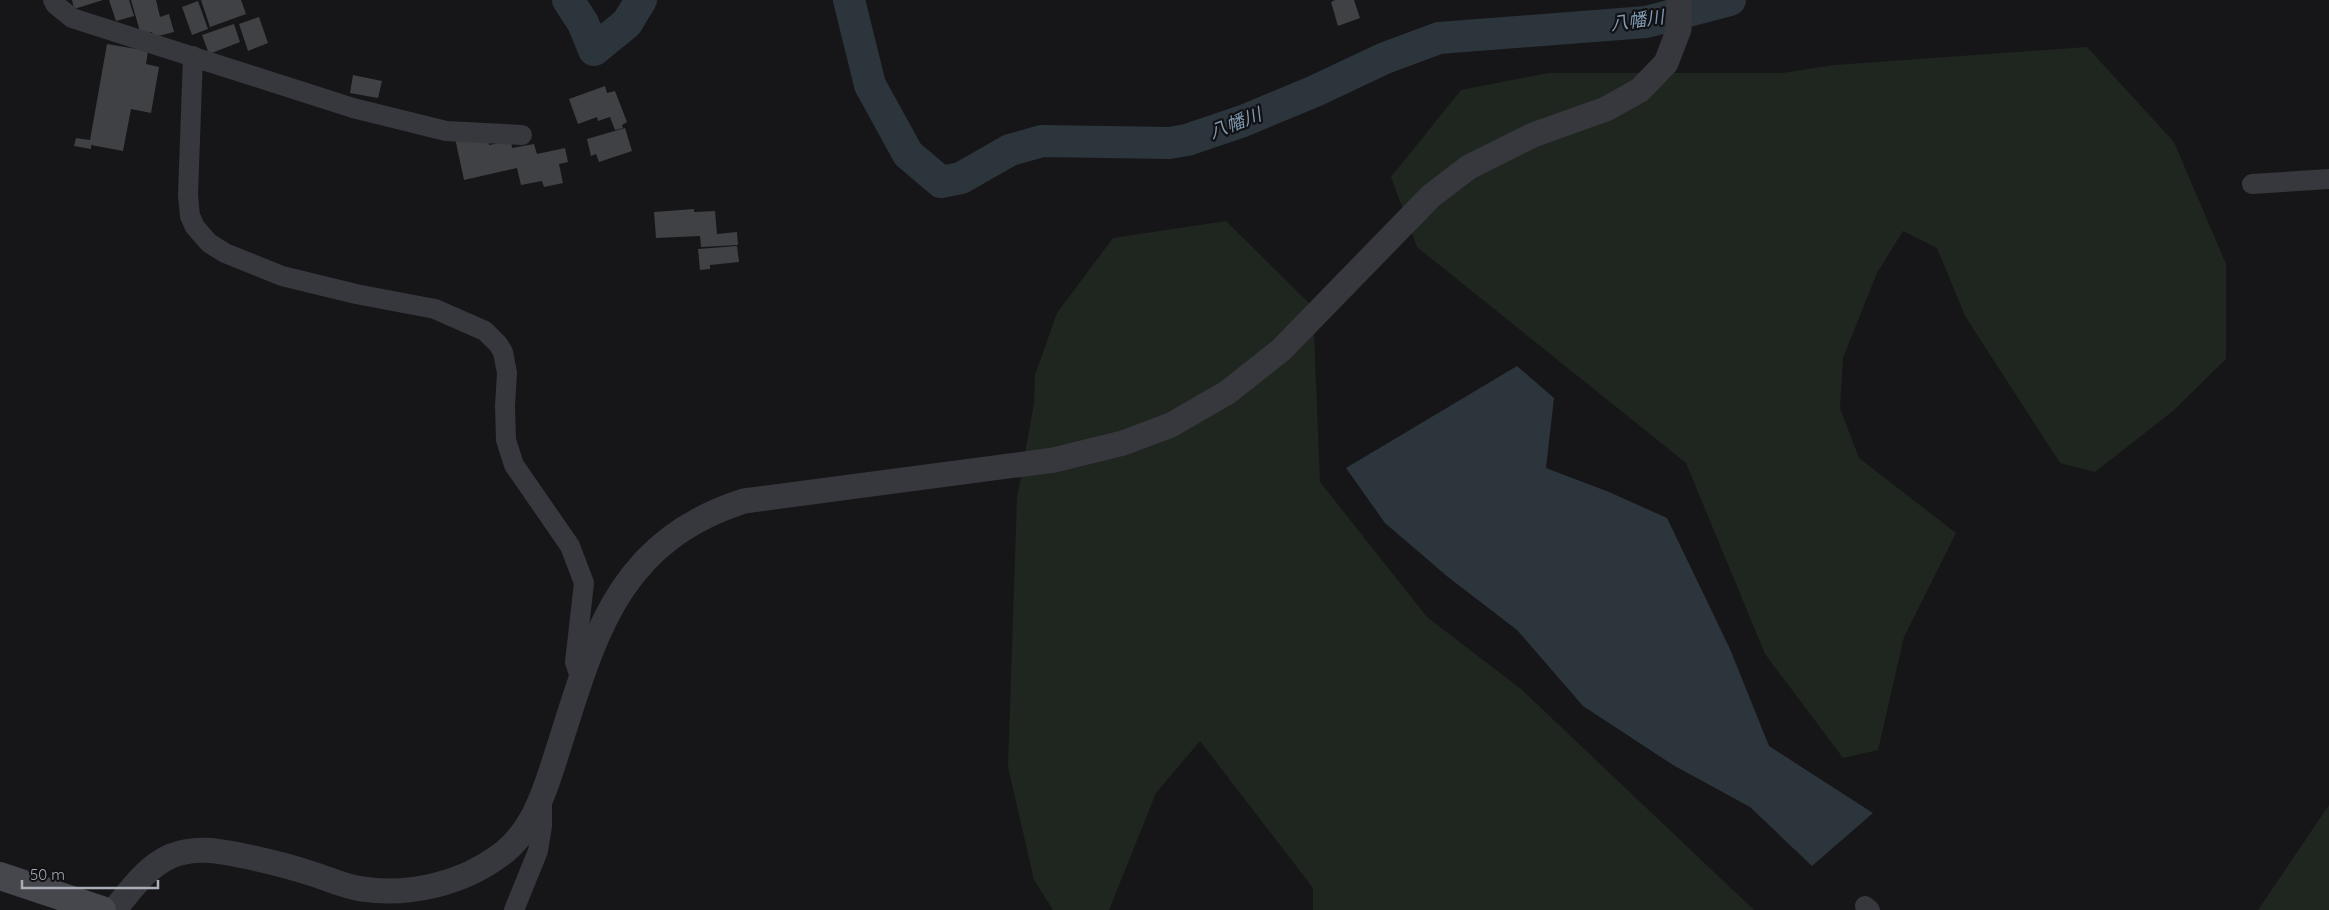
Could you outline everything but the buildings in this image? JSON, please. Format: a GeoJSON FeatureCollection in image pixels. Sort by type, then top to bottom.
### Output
{"type":"FeatureCollection","features":[{"type":"Feature","properties":{"kind":"main road"},"geometry":{"type":"LineString","coordinates":[[0,876],[102,910]]}},
{"type":"Feature","properties":{"kind":"street"},"geometry":{"type":"LineString","coordinates":[[53,0],[56,6],[72,18],[193,56],[286,88],[419,125],[446,130],[522,135]]}},
{"type":"Feature","properties":{"kind":"street"},"geometry":{"type":"LineString","coordinates":[[114,910],[138,880],[158,863],[185,852],[200,850],[216,850],[282,864],[361,889],[396,891],[434,886],[475,871],[501,855],[524,832],[542,800],[581,680],[610,608],[632,574],[660,545],[679,530],[721,508],[744,501],[1054,460],[1123,443],[1171,425],[1228,392],[1281,350],[1431,196],[1469,167],[1501,149],[1533,135],[1606,109],[1640,90],[1666,63],[1679,29],[1679,0]]}},
{"type":"Feature","properties":{"kind":"street"},"geometry":{"type":"LineString","coordinates":[[193,56],[188,195],[190,216],[195,227],[209,243],[225,253],[282,276],[356,294],[435,309],[484,330],[503,352],[507,373],[505,406],[506,440],[514,465],[570,546],[584,583],[575,662],[581,680]]}},
{"type":"Feature","properties":{"kind":"street"},"geometry":{"type":"LineString","coordinates":[[2252,184],[2329,179]]}},
{"type":"Feature","properties":{"kind":"street"},"geometry":{"type":"LineString","coordinates":[[514,910],[538,851],[542,826],[542,800]]}},
{"type":"Feature","properties":{"kind":"shaded area"},"geometry":{"type":"Polygon","coordinates":[[[2087,47],[2174,142],[2226,264],[2226,359],[2173,411],[2095,472],[2060,463],[1965,316],[1937,248],[1903,231],[1877,273],[1843,358],[1840,408],[1859,458],[1956,533],[1904,637],[1878,750],[1843,758],[1765,654],[1686,463],[1417,247],[1391,177],[1461,90],[1548,73],[1782,73],[1835,65],[2087,47]]]}},
{"type":"Feature","properties":{"kind":"shaded area"},"geometry":{"type":"Polygon","coordinates":[[[1226,221],[1313,307],[1320,482],[1427,617],[1521,689],[1754,910],[1313,910],[1313,888],[1200,741],[1156,793],[1109,910],[1053,910],[1034,880],[1008,767],[1017,498],[1034,403],[1035,375],[1057,313],[1113,238],[1226,221]]]}},
{"type":"Feature","properties":{"kind":"shaded area"},"geometry":{"type":"Polygon","coordinates":[[[1517,366],[1554,398],[1546,468],[1609,492],[1667,518],[1730,649],[1769,746],[1873,813],[1812,866],[1750,807],[1673,765],[1583,706],[1517,630],[1448,577],[1385,523],[1346,468],[1517,366]]]}},
{"type":"Feature","properties":{"kind":"shaded area"},"geometry":{"type":"Polygon","coordinates":[[[2329,805],[2329,910],[2258,910],[2329,805]]]}},
{"type":"Feature","properties":{"kind":"waterway","name":"八幡川"},"geometry":{"type":"LineString","coordinates":[[568,0],[583,23],[594,50],[627,23],[641,0]]}},
{"type":"Feature","properties":{"kind":"waterway","name":"八幡川"},"geometry":{"type":"LineString","coordinates":[[849,0],[870,85],[908,154],[941,182],[961,178],[1010,150],[1042,141],[1169,143],[1187,140],[1243,121],[1315,91],[1385,58],[1439,38],[1646,22],[1730,0]]}}]}
